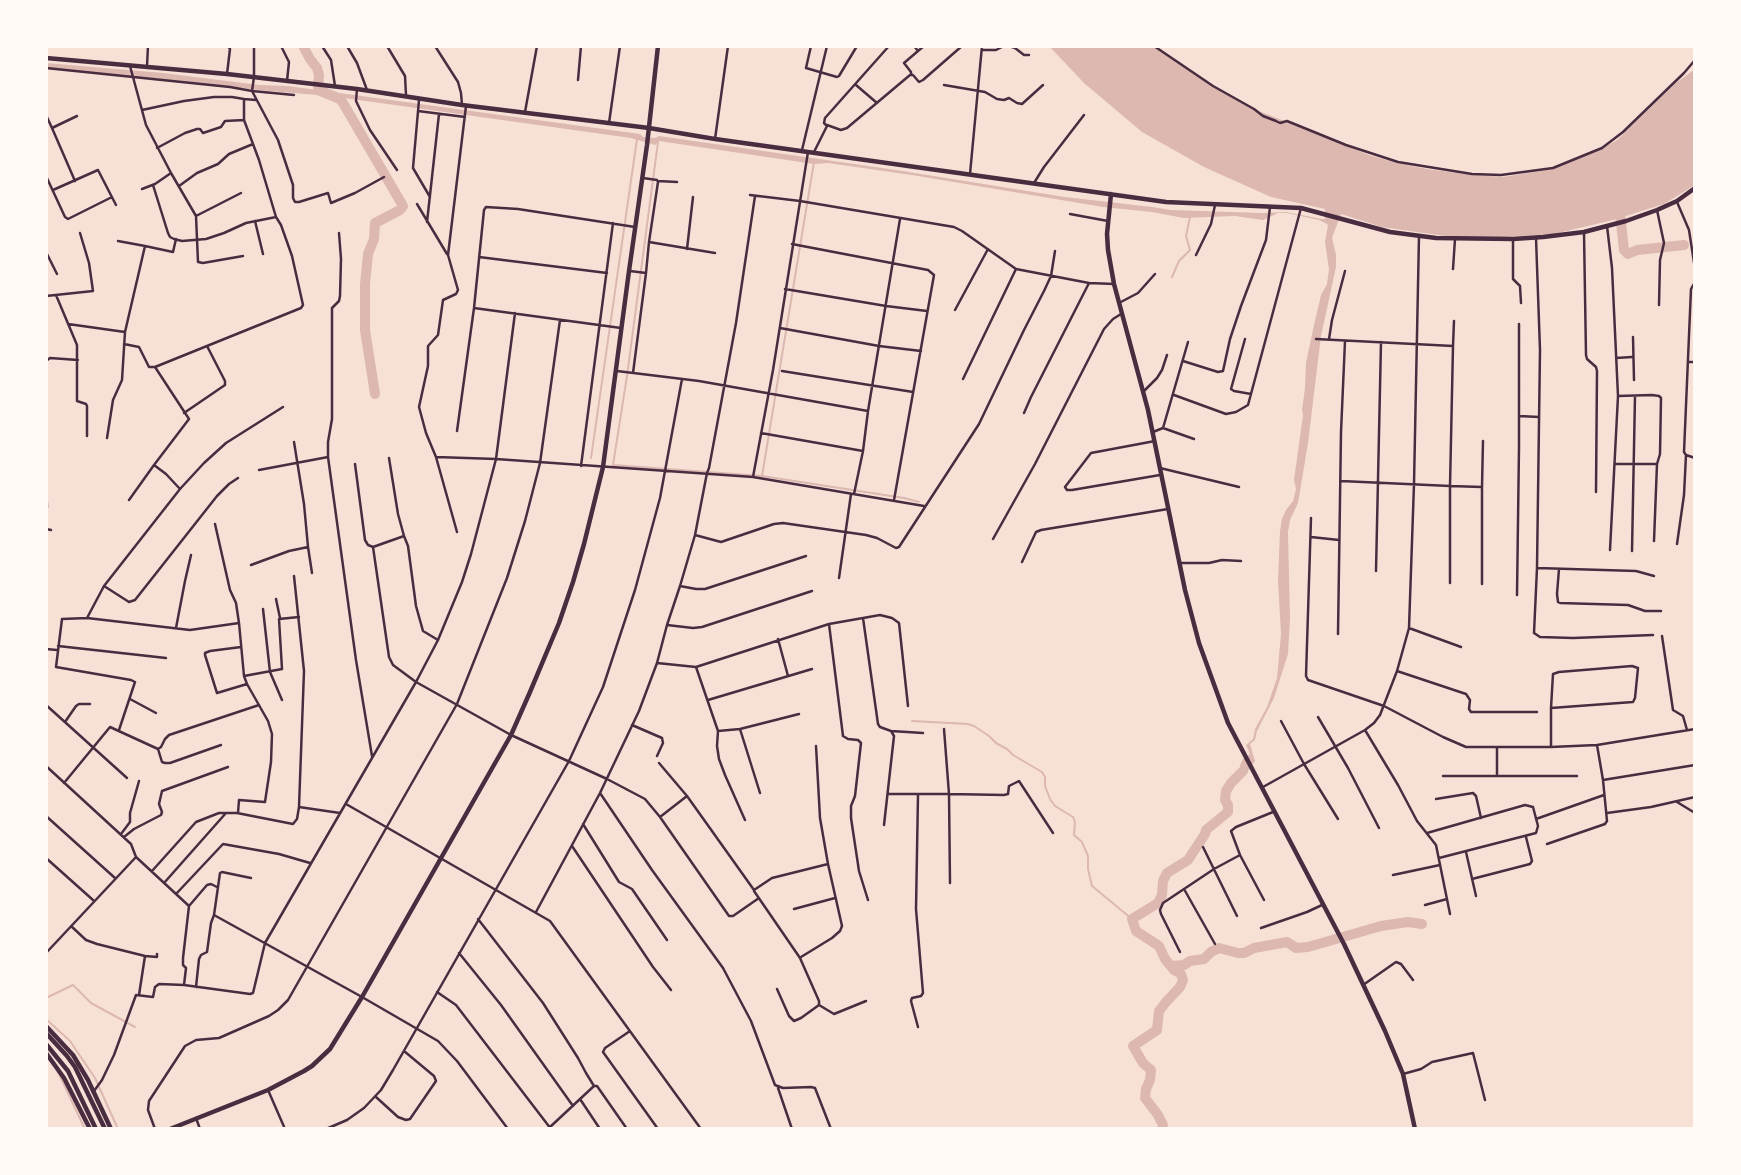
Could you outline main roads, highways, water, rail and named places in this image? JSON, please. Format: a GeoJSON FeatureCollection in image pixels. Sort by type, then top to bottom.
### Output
{"type":"FeatureCollection","features":[{"type":"Feature","properties":{"kind":"main road"},"geometry":{"type":"LineString","coordinates":[[170,1129],[268,1090],[304,1071],[330,1049],[362,997],[511,735],[559,623],[584,544],[603,467],[632,227],[647,146],[658,46]]}},
{"type":"Feature","properties":{"kind":"main road"},"geometry":{"type":"LineString","coordinates":[[46,58],[130,68],[147,66],[227,74],[254,79],[335,86],[357,91],[367,90],[419,101],[649,128],[714,139],[802,150],[807,154],[814,152],[1166,202],[1214,207],[1317,212],[1390,232],[1455,239],[1536,238],[1584,232],[1626,221],[1657,210],[1677,201],[1695,188]]}},
{"type":"Feature","properties":{"kind":"main road"},"geometry":{"type":"LineString","coordinates":[[1111,194],[1108,221],[1108,250],[1114,284],[1153,432],[1179,564],[1202,653],[1228,723],[1324,904],[1385,1031],[1403,1074],[1415,1129]]}},
{"type":"Feature","properties":{"kind":"main road"},"geometry":{"type":"LineString","coordinates":[[46,1026],[73,1055],[95,1090],[111,1129]]}},
{"type":"Feature","properties":{"kind":"main road"},"geometry":{"type":"LineString","coordinates":[[46,1033],[67,1056],[74,1067],[106,1129]]}},
{"type":"Feature","properties":{"kind":"main road"},"geometry":{"type":"LineString","coordinates":[[46,1044],[68,1071],[95,1129]]}},
{"type":"Feature","properties":{"kind":"main road"},"geometry":{"type":"LineString","coordinates":[[46,1053],[64,1078],[90,1129]]}},
{"type":"Feature","properties":{"kind":"main road"},"geometry":{"type":"LineString","coordinates":[[103,1112],[106,1129]]}},
{"type":"Feature","properties":{"kind":"main road"},"geometry":{"type":"LineString","coordinates":[[85,1119],[95,1129]]}},
{"type":"Feature","properties":{"kind":"waterway"},"geometry":{"type":"LineString","coordinates":[[303,46],[317,68],[319,75],[318,90],[340,99],[343,103],[403,206],[400,210],[375,223],[374,239],[368,254],[365,284],[365,330],[375,394]]}},
{"type":"Feature","properties":{"kind":"waterway"},"geometry":{"type":"LineString","coordinates":[[591,458],[637,139]]}},
{"type":"Feature","properties":{"kind":"waterway"},"geometry":{"type":"LineString","coordinates":[[658,142],[627,376],[613,465],[762,476],[919,502]]}},
{"type":"Feature","properties":{"kind":"waterway"},"geometry":{"type":"LineString","coordinates":[[762,476],[814,162]]}},
{"type":"Feature","properties":{"kind":"waterway"},"geometry":{"type":"LineString","coordinates":[[1618,205],[1624,250],[1628,254],[1637,250],[1684,245]]}},
{"type":"Feature","properties":{"kind":"waterway"},"geometry":{"type":"LineString","coordinates":[[1172,277],[1179,261],[1190,250],[1186,236],[1190,217]]}},
{"type":"Feature","properties":{"kind":"waterway"},"geometry":{"type":"LineString","coordinates":[[912,721],[968,724],[974,726],[1013,755],[1042,772],[1050,799],[1055,806],[1073,817],[1075,822],[1074,835],[1082,842],[1088,856],[1088,869],[1092,886],[1132,919]]}},
{"type":"Feature","properties":{"kind":"waterway"},"geometry":{"type":"LineString","coordinates":[[1162,1129],[1163,1125],[1158,1115],[1145,1098],[1151,1070],[1143,1063],[1133,1046],[1157,1030],[1159,1011],[1180,987],[1183,980],[1181,974],[1174,970],[1165,959],[1159,946],[1136,931],[1132,919],[1158,903],[1162,895],[1163,881],[1167,873],[1188,860],[1206,830],[1228,812],[1228,805],[1225,800],[1226,791],[1243,771]]}},
{"type":"Feature","properties":{"kind":"waterway"},"geometry":{"type":"LineString","coordinates":[[1171,966],[1184,965],[1190,961],[1204,959],[1211,952],[1219,948],[1244,953],[1254,948],[1287,942],[1296,948],[1308,947],[1381,926],[1408,922],[1422,924]]}},
{"type":"Feature","properties":{"kind":"waterway"},"geometry":{"type":"LineString","coordinates":[[46,998],[73,985],[91,1003],[135,1027]]}},
{"type":"Feature","properties":{"kind":"waterway"},"geometry":{"type":"LineString","coordinates":[[46,1019],[70,1041],[95,1078],[118,1129]]}},
{"type":"Feature","properties":{"kind":"waterway"},"geometry":{"type":"LineString","coordinates":[[58,1072],[85,1129]]}}]}
